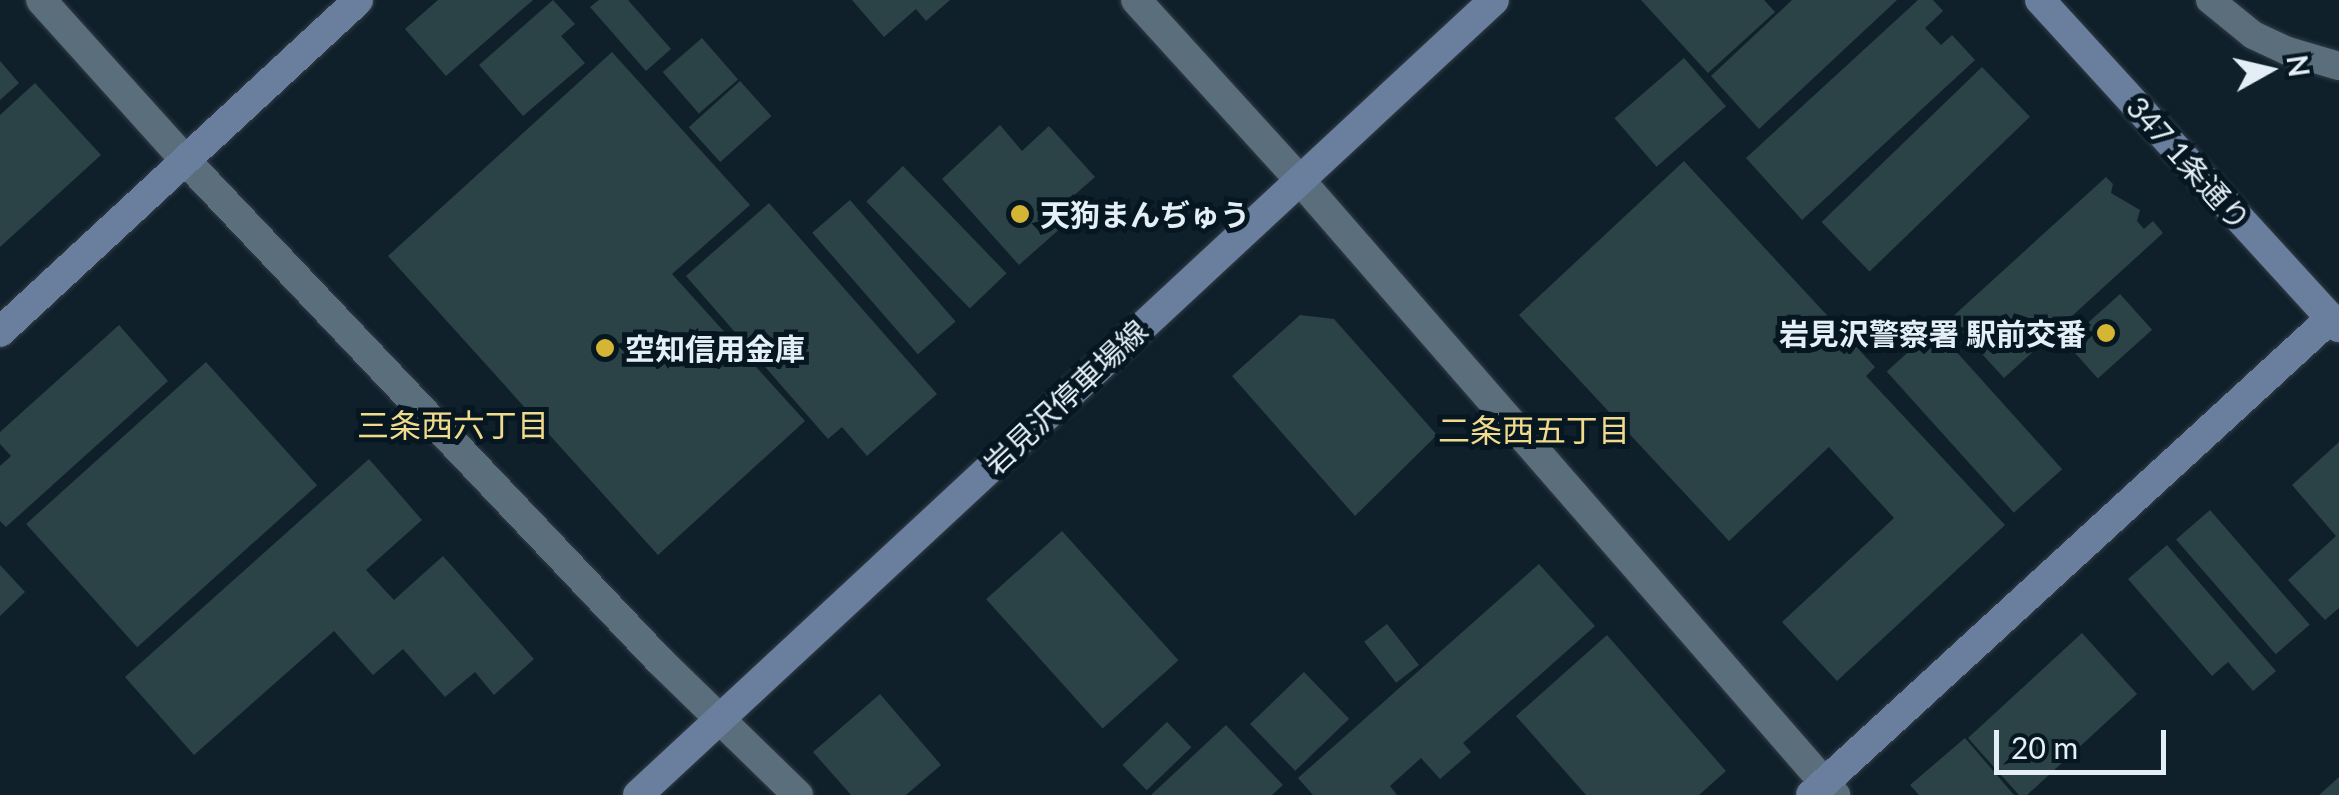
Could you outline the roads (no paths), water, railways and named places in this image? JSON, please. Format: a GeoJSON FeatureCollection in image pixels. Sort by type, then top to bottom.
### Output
{"type":"FeatureCollection","features":[{"type":"Feature","properties":{"kind":"street"},"geometry":{"type":"LineString","coordinates":[[41,0],[186,161],[718,722],[798,795]]}},
{"type":"Feature","properties":{"kind":"street"},"geometry":{"type":"LineString","coordinates":[[0,332],[358,0]]}},
{"type":"Feature","properties":{"kind":"street"},"geometry":{"type":"LineString","coordinates":[[1136,0],[1299,179],[1823,791],[2337,316]]}},
{"type":"Feature","properties":{"kind":"street","name":"岩見沢停車場線"},"geometry":{"type":"LineString","coordinates":[[638,795],[1494,0]]}},
{"type":"Feature","properties":{"kind":"street","name":"347 1条通り"},"geometry":{"type":"LineString","coordinates":[[2040,0],[2337,316]]}},
{"type":"Feature","properties":{"kind":"lane"},"geometry":{"type":"LineString","coordinates":[[2210,0],[2254,35],[2288,52],[2339,66]]}},
{"type":"Feature","properties":{"kind":"place","name":"天狗まんぢゅう"},"geometry":{"type":"Point","coordinates":[1020,214]}},
{"type":"Feature","properties":{"kind":"place","name":"岩見沢警察署 駅前交番"},"geometry":{"type":"Point","coordinates":[2106,333]}},
{"type":"Feature","properties":{"kind":"place","name":"空知信用金庫"},"geometry":{"type":"Point","coordinates":[605,348]}},
{"type":"Feature","properties":{"kind":"district","name":"三条西六丁目"},"geometry":{"type":"Point","coordinates":[453,425]}},
{"type":"Feature","properties":{"kind":"district","name":"二条西五丁目"},"geometry":{"type":"Point","coordinates":[1534,430]}}]}
